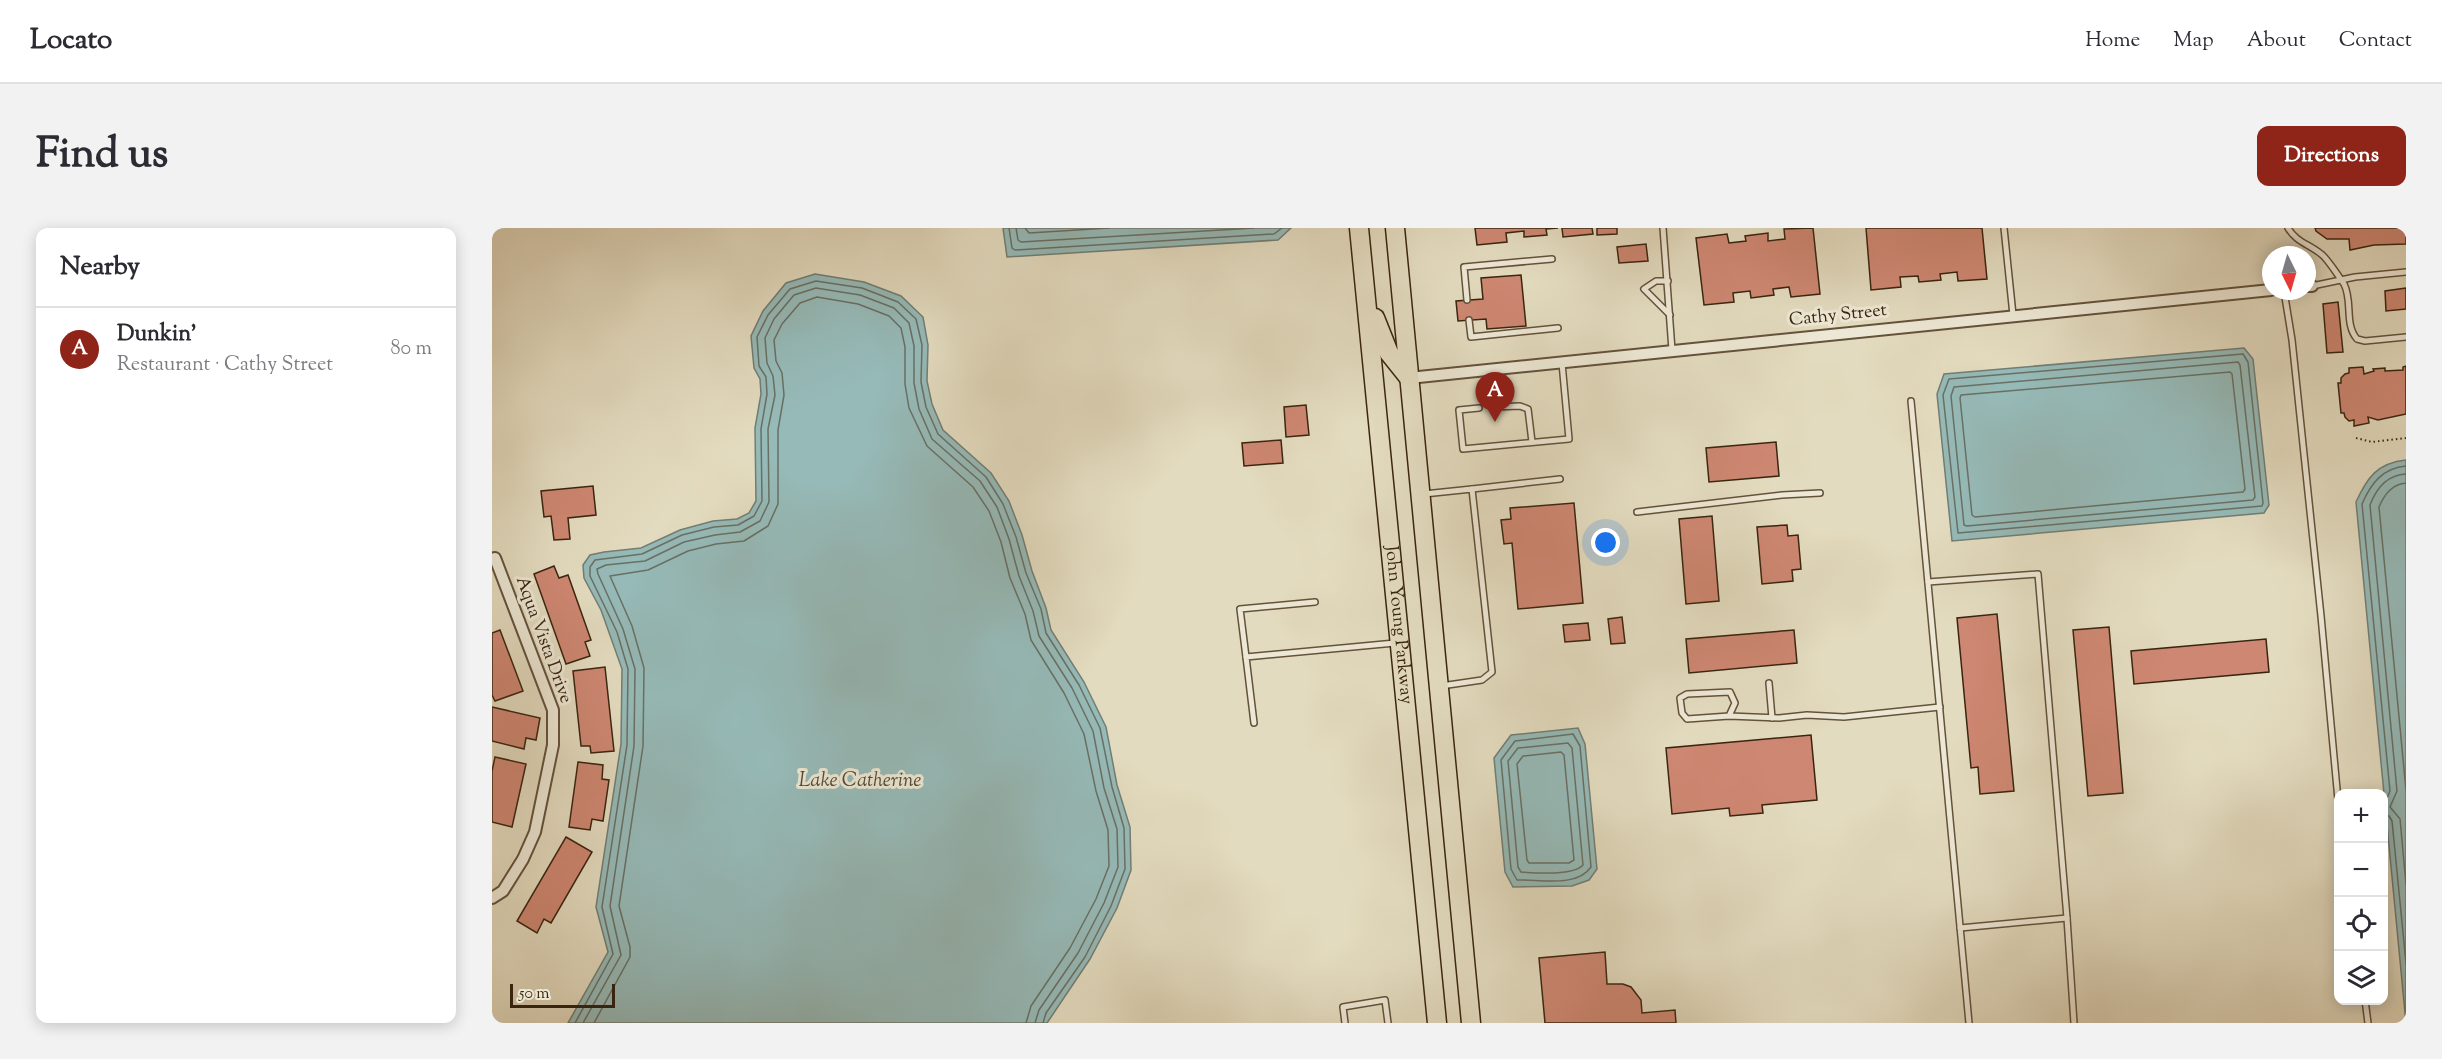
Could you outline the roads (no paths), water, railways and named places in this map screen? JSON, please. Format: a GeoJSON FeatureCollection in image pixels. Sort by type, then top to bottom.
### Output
{"type":"FeatureCollection","features":[{"type":"Feature","properties":{"kind":"highway","name":"John Young Parkway"},"geometry":{"type":"LineString","coordinates":[[1359,228],[1437,1023]]}},
{"type":"Feature","properties":{"kind":"highway","name":"John Young Parkway"},"geometry":{"type":"LineString","coordinates":[[1395,228],[1471,1023]]}},
{"type":"Feature","properties":{"kind":"highway"},"geometry":{"type":"LineString","coordinates":[[1365,285],[1389,353],[1409,378]]}},
{"type":"Feature","properties":{"kind":"street","name":"Cathy Street"},"geometry":{"type":"LineString","coordinates":[[1409,378],[2262,291]]}},
{"type":"Feature","properties":{"kind":"street","name":"Aqua Vista Drive"},"geometry":{"type":"LineString","coordinates":[[492,898],[503,891],[523,859],[535,832],[553,745],[553,710],[494,559]]}},
{"type":"Feature","properties":{"kind":"lane"},"geometry":{"type":"LineString","coordinates":[[1663,228],[1672,350]]}},
{"type":"Feature","properties":{"kind":"lane"},"geometry":{"type":"LineString","coordinates":[[2004,228],[2013,315]]}},
{"type":"Feature","properties":{"kind":"lane"},"geometry":{"type":"LineString","coordinates":[[2288,228],[2299,242],[2324,256],[2341,280],[2348,294],[2351,328],[2357,339],[2369,341],[2406,338]]}},
{"type":"Feature","properties":{"kind":"lane"},"geometry":{"type":"LineString","coordinates":[[1467,300],[1464,267],[1552,259]]}},
{"type":"Feature","properties":{"kind":"lane"},"geometry":{"type":"LineString","coordinates":[[2316,285],[2406,272]]}},
{"type":"Feature","properties":{"kind":"lane"},"geometry":{"type":"LineString","coordinates":[[1668,281],[1656,281],[1644,290],[1670,315]]}},
{"type":"Feature","properties":{"kind":"lane"},"geometry":{"type":"LineString","coordinates":[[2285,300],[2292,340],[2322,616],[2337,789]]}},
{"type":"Feature","properties":{"kind":"lane"},"geometry":{"type":"LineString","coordinates":[[1469,321],[1471,337],[1558,328]]}},
{"type":"Feature","properties":{"kind":"lane"},"geometry":{"type":"LineString","coordinates":[[1479,408],[1459,410],[1463,449],[1569,438],[1561,362]]}},
{"type":"Feature","properties":{"kind":"lane"},"geometry":{"type":"LineString","coordinates":[[1911,401],[1969,1023]]}},
{"type":"Feature","properties":{"kind":"lane"},"geometry":{"type":"LineString","coordinates":[[1494,407],[1520,406],[1527,409],[1532,442]]}},
{"type":"Feature","properties":{"kind":"lane"},"geometry":{"type":"LineString","coordinates":[[1420,494],[1560,479]]}},
{"type":"Feature","properties":{"kind":"lane"},"geometry":{"type":"LineString","coordinates":[[1439,687],[1482,680],[1492,672],[1472,489]]}},
{"type":"Feature","properties":{"kind":"lane"},"geometry":{"type":"LineString","coordinates":[[1637,512],[1820,493]]}},
{"type":"Feature","properties":{"kind":"lane"},"geometry":{"type":"LineString","coordinates":[[1928,582],[2038,574],[2074,1023]]}},
{"type":"Feature","properties":{"kind":"lane"},"geometry":{"type":"LineString","coordinates":[[1254,723],[1240,609],[1315,602]]}},
{"type":"Feature","properties":{"kind":"lane"},"geometry":{"type":"LineString","coordinates":[[1246,657],[1400,643]]}},
{"type":"Feature","properties":{"kind":"lane"},"geometry":{"type":"LineString","coordinates":[[1769,683],[1772,718]]}},
{"type":"Feature","properties":{"kind":"lane"},"geometry":{"type":"LineString","coordinates":[[1729,716],[1735,703],[1730,692],[1688,694],[1680,698],[1682,713],[1687,718],[1729,716],[1772,718],[1807,715],[1844,717],[1940,707]]}},
{"type":"Feature","properties":{"kind":"lane"},"geometry":{"type":"LineString","coordinates":[[1960,928],[2067,918]]}},
{"type":"Feature","properties":{"kind":"lane"},"geometry":{"type":"LineString","coordinates":[[1345,1023],[1343,1006],[1385,1000],[1388,1023]]}},
{"type":"Feature","properties":{"kind":"lane"},"geometry":{"type":"LineString","coordinates":[[2366,1005],[2368,1023]]}},
{"type":"Feature","properties":{"kind":"water"},"geometry":{"type":"Polygon","coordinates":[[[1003,228],[1291,228],[1278,240],[1007,257],[1003,228]]]}},
{"type":"Feature","properties":{"kind":"water","name":"Lake Catherine"},"geometry":{"type":"Polygon","coordinates":[[[815,274],[864,282],[901,296],[923,317],[928,345],[927,381],[932,404],[943,430],[991,473],[1009,501],[1046,608],[1051,630],[1084,682],[1106,727],[1117,785],[1130,827],[1131,870],[1117,908],[1090,959],[1047,1023],[568,1023],[608,952],[596,907],[621,744],[622,669],[601,610],[584,578],[583,565],[590,555],[641,548],[680,530],[713,521],[737,519],[749,513],[756,501],[755,428],[761,394],[760,379],[754,368],[751,336],[763,311],[786,283],[815,274]]]}},
{"type":"Feature","properties":{"kind":"water"},"geometry":{"type":"Polygon","coordinates":[[[2244,348],[2253,359],[2269,505],[2264,513],[1952,541],[1937,394],[1944,374],[2244,348]]]}},
{"type":"Feature","properties":{"kind":"water"},"geometry":{"type":"Polygon","coordinates":[[[2406,460],[2406,1023],[2388,835],[2388,789],[2384,789],[2356,502],[2374,473],[2387,464],[2406,460]]]}},
{"type":"Feature","properties":{"kind":"water"},"geometry":{"type":"Polygon","coordinates":[[[1578,728],[1585,744],[1597,869],[1589,880],[1572,886],[1513,887],[1505,872],[1494,758],[1511,735],[1578,728]]]}},
{"type":"Feature","properties":{"kind":"place","name":"Dunkin'"},"geometry":{"type":"Point","coordinates":[1495,422]}}]}
